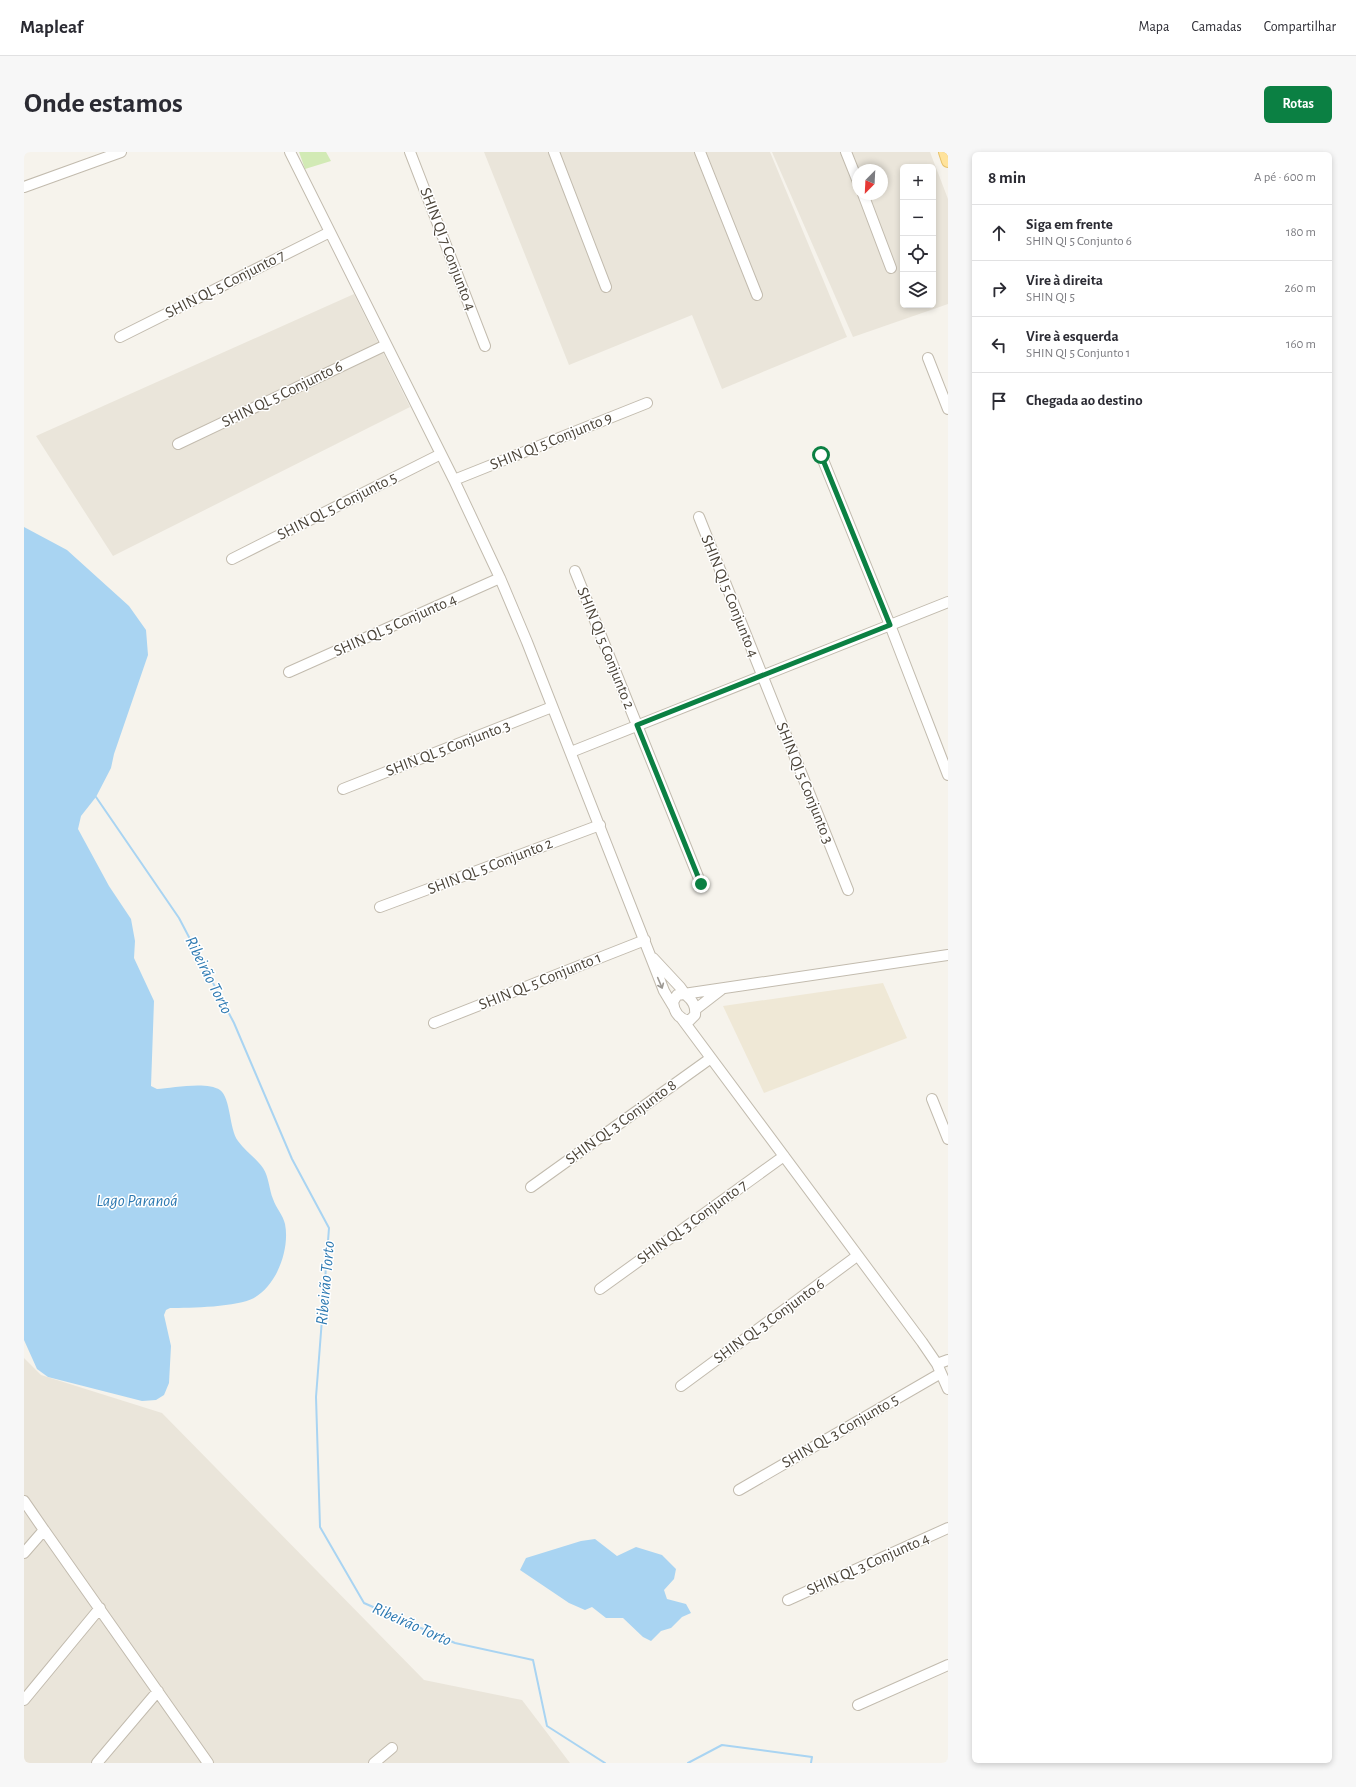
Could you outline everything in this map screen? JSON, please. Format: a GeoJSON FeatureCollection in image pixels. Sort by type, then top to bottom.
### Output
{"type":"FeatureCollection","features":[{"type":"Feature","properties":{"kind":"main road"},"geometry":{"type":"LineString","coordinates":[[945,152],[948,161]]}},
{"type":"Feature","properties":{"kind":"street"},"geometry":{"type":"LineString","coordinates":[[24,187],[120,152]]}},
{"type":"Feature","properties":{"kind":"street"},"geometry":{"type":"LineString","coordinates":[[290,152],[454,480],[500,578],[600,825],[664,991],[682,1019],[705,1048],[939,1369],[948,1389]]}},
{"type":"Feature","properties":{"kind":"street","name":"SHIN QI 7 Conjunto 4"},"geometry":{"type":"LineString","coordinates":[[410,152],[485,346]]}},
{"type":"Feature","properties":{"kind":"street"},"geometry":{"type":"LineString","coordinates":[[554,152],[606,286]]}},
{"type":"Feature","properties":{"kind":"street"},"geometry":{"type":"LineString","coordinates":[[700,152],[757,295]]}},
{"type":"Feature","properties":{"kind":"street"},"geometry":{"type":"LineString","coordinates":[[846,152],[852,167]]}},
{"type":"Feature","properties":{"kind":"street"},"geometry":{"type":"LineString","coordinates":[[864,200],[891,268]]}},
{"type":"Feature","properties":{"kind":"street","name":"SHIN QL 5 Conjunto 7"},"geometry":{"type":"LineString","coordinates":[[120,337],[330,232]]}},
{"type":"Feature","properties":{"kind":"street","name":"SHIN QL 5 Conjunto 6"},"geometry":{"type":"LineString","coordinates":[[178,444],[386,344]]}},
{"type":"Feature","properties":{"kind":"street"},"geometry":{"type":"LineString","coordinates":[[928,358],[948,409]]}},
{"type":"Feature","properties":{"kind":"street","name":"SHIN QI 5 Conjunto 9"},"geometry":{"type":"LineString","coordinates":[[454,480],[647,403]]}},
{"type":"Feature","properties":{"kind":"street","name":"SHIN QL 5 Conjunto 5"},"geometry":{"type":"LineString","coordinates":[[232,558],[441,454]]}},
{"type":"Feature","properties":{"kind":"street"},"geometry":{"type":"LineString","coordinates":[[821,455],[890,625],[948,775]]}},
{"type":"Feature","properties":{"kind":"street","name":"SHIN QI 5 Conjunto 4"},"geometry":{"type":"LineString","coordinates":[[699,517],[762,675]]}},
{"type":"Feature","properties":{"kind":"street","name":"SHIN QI 5 Conjunto 2"},"geometry":{"type":"LineString","coordinates":[[575,571],[701,884]]}},
{"type":"Feature","properties":{"kind":"street","name":"SHIN QL 5 Conjunto 4"},"geometry":{"type":"LineString","coordinates":[[289,672],[500,578]]}},
{"type":"Feature","properties":{"kind":"street"},"geometry":{"type":"LineString","coordinates":[[571,752],[948,602]]}},
{"type":"Feature","properties":{"kind":"street","name":"SHIN QI 5 Conjunto 3"},"geometry":{"type":"LineString","coordinates":[[762,675],[848,890]]}},
{"type":"Feature","properties":{"kind":"street","name":"SHIN QL 5 Conjunto 3"},"geometry":{"type":"LineString","coordinates":[[343,789],[552,707]]}},
{"type":"Feature","properties":{"kind":"street","name":"SHIN QL 5 Conjunto 2"},"geometry":{"type":"LineString","coordinates":[[380,907],[600,825]]}},
{"type":"Feature","properties":{"kind":"street","name":"SHIN QL 5 Conjunto 1"},"geometry":{"type":"LineString","coordinates":[[434,1023],[645,940]]}},
{"type":"Feature","properties":{"kind":"street"},"geometry":{"type":"LineString","coordinates":[[673,1006],[674,998],[677,995],[693,992],[948,955]]}},
{"type":"Feature","properties":{"kind":"street"},"geometry":{"type":"LineString","coordinates":[[651,957],[680,986],[694,1004],[695,1014],[705,1048]]}},
{"type":"Feature","properties":{"kind":"street"},"geometry":{"type":"LineString","coordinates":[[682,1019],[689,1021],[722,989]]}},
{"type":"Feature","properties":{"kind":"street","name":"SHIN QL 3 Conjunto 8"},"geometry":{"type":"LineString","coordinates":[[531,1187],[712,1058]]}},
{"type":"Feature","properties":{"kind":"street"},"geometry":{"type":"LineString","coordinates":[[932,1099],[948,1139]]}},
{"type":"Feature","properties":{"kind":"street","name":"SHIN QL 3 Conjunto 7"},"geometry":{"type":"LineString","coordinates":[[600,1289],[784,1156]]}},
{"type":"Feature","properties":{"kind":"street","name":"SHIN QL 3 Conjunto 6"},"geometry":{"type":"LineString","coordinates":[[681,1386],[857,1256]]}},
{"type":"Feature","properties":{"kind":"street","name":"SHIN QL 3 Conjunto 5"},"geometry":{"type":"LineString","coordinates":[[739,1490],[939,1369],[948,1360]]}},
{"type":"Feature","properties":{"kind":"street"},"geometry":{"type":"LineString","coordinates":[[24,1501],[208,1763]]}},
{"type":"Feature","properties":{"kind":"street","name":"SHIN QL 3 Conjunto 4"},"geometry":{"type":"LineString","coordinates":[[788,1600],[948,1528]]}},
{"type":"Feature","properties":{"kind":"street"},"geometry":{"type":"LineString","coordinates":[[24,1554],[44,1530]]}},
{"type":"Feature","properties":{"kind":"street"},"geometry":{"type":"LineString","coordinates":[[24,1700],[100,1608]]}},
{"type":"Feature","properties":{"kind":"street"},"geometry":{"type":"LineString","coordinates":[[858,1705],[948,1665]]}},
{"type":"Feature","properties":{"kind":"street"},"geometry":{"type":"LineString","coordinates":[[97,1763],[158,1691]]}},
{"type":"Feature","properties":{"kind":"street"},"geometry":{"type":"LineString","coordinates":[[374,1763],[392,1748]]}},
{"type":"Feature","properties":{"kind":"shaded area"},"geometry":{"type":"Polygon","coordinates":[[[484,152],[770,152],[847,337],[722,389],[692,315],[569,365],[484,152]]]}},
{"type":"Feature","properties":{"kind":"shaded area"},"geometry":{"type":"Polygon","coordinates":[[[772,152],[930,152],[935,164],[900,164],[900,308],[936,308],[936,168],[948,199],[948,304],[853,337],[772,152]]]}},
{"type":"Feature","properties":{"kind":"shaded area"},"geometry":{"type":"Polygon","coordinates":[[[354,294],[410,407],[113,556],[36,436],[354,294]]]}},
{"type":"Feature","properties":{"kind":"shaded area"},"geometry":{"type":"Polygon","coordinates":[[[883,983],[907,1038],[764,1093],[723,1006],[883,983]]]}},
{"type":"Feature","properties":{"kind":"shaded area"},"geometry":{"type":"Polygon","coordinates":[[[24,1358],[41,1375],[162,1413],[424,1680],[522,1700],[570,1763],[24,1763],[24,1358]]]}},
{"type":"Feature","properties":{"kind":"green space"},"geometry":{"type":"Polygon","coordinates":[[[299,152],[326,152],[331,161],[305,169],[299,152]]]}},
{"type":"Feature","properties":{"kind":"water","name":"Lago Paranoá"},"geometry":{"type":"Polygon","coordinates":[[[24,527],[67,550],[129,606],[146,630],[148,655],[114,754],[111,768],[96,797],[81,816],[78,829],[109,886],[131,919],[135,941],[134,958],[154,1001],[151,1086],[157,1089],[198,1085],[214,1087],[224,1094],[235,1136],[241,1145],[263,1168],[268,1179],[273,1199],[285,1224],[286,1244],[280,1266],[269,1284],[254,1298],[247,1301],[226,1305],[170,1308],[166,1310],[164,1315],[171,1346],[169,1383],[164,1395],[156,1400],[142,1401],[48,1377],[37,1369],[24,1340],[24,527]]]}},
{"type":"Feature","properties":{"kind":"water"},"geometry":{"type":"Polygon","coordinates":[[[595,1539],[617,1556],[636,1547],[662,1555],[676,1569],[674,1579],[664,1590],[667,1599],[686,1604],[691,1613],[682,1617],[671,1628],[661,1631],[651,1641],[643,1637],[623,1618],[606,1618],[592,1607],[585,1610],[569,1603],[520,1570],[526,1558],[581,1541],[595,1539]]]}},
{"type":"Feature","properties":{"kind":"waterway","name":"Ribeirão Torto"},"geometry":{"type":"LineString","coordinates":[[96,797],[179,918],[234,1023],[292,1159],[329,1228],[316,1397],[320,1527],[364,1603],[455,1643],[533,1660],[547,1726],[605,1763]]}},
{"type":"Feature","properties":{"kind":"waterway","name":"Ribeirão Torto"},"geometry":{"type":"LineString","coordinates":[[688,1763],[722,1745],[812,1757],[811,1763]]}},
{"type":"Feature","properties":{"kind":"route"},"geometry":{"type":"LineString","coordinates":[[701,884],[637,725],[890,625],[821,455]]}}]}
